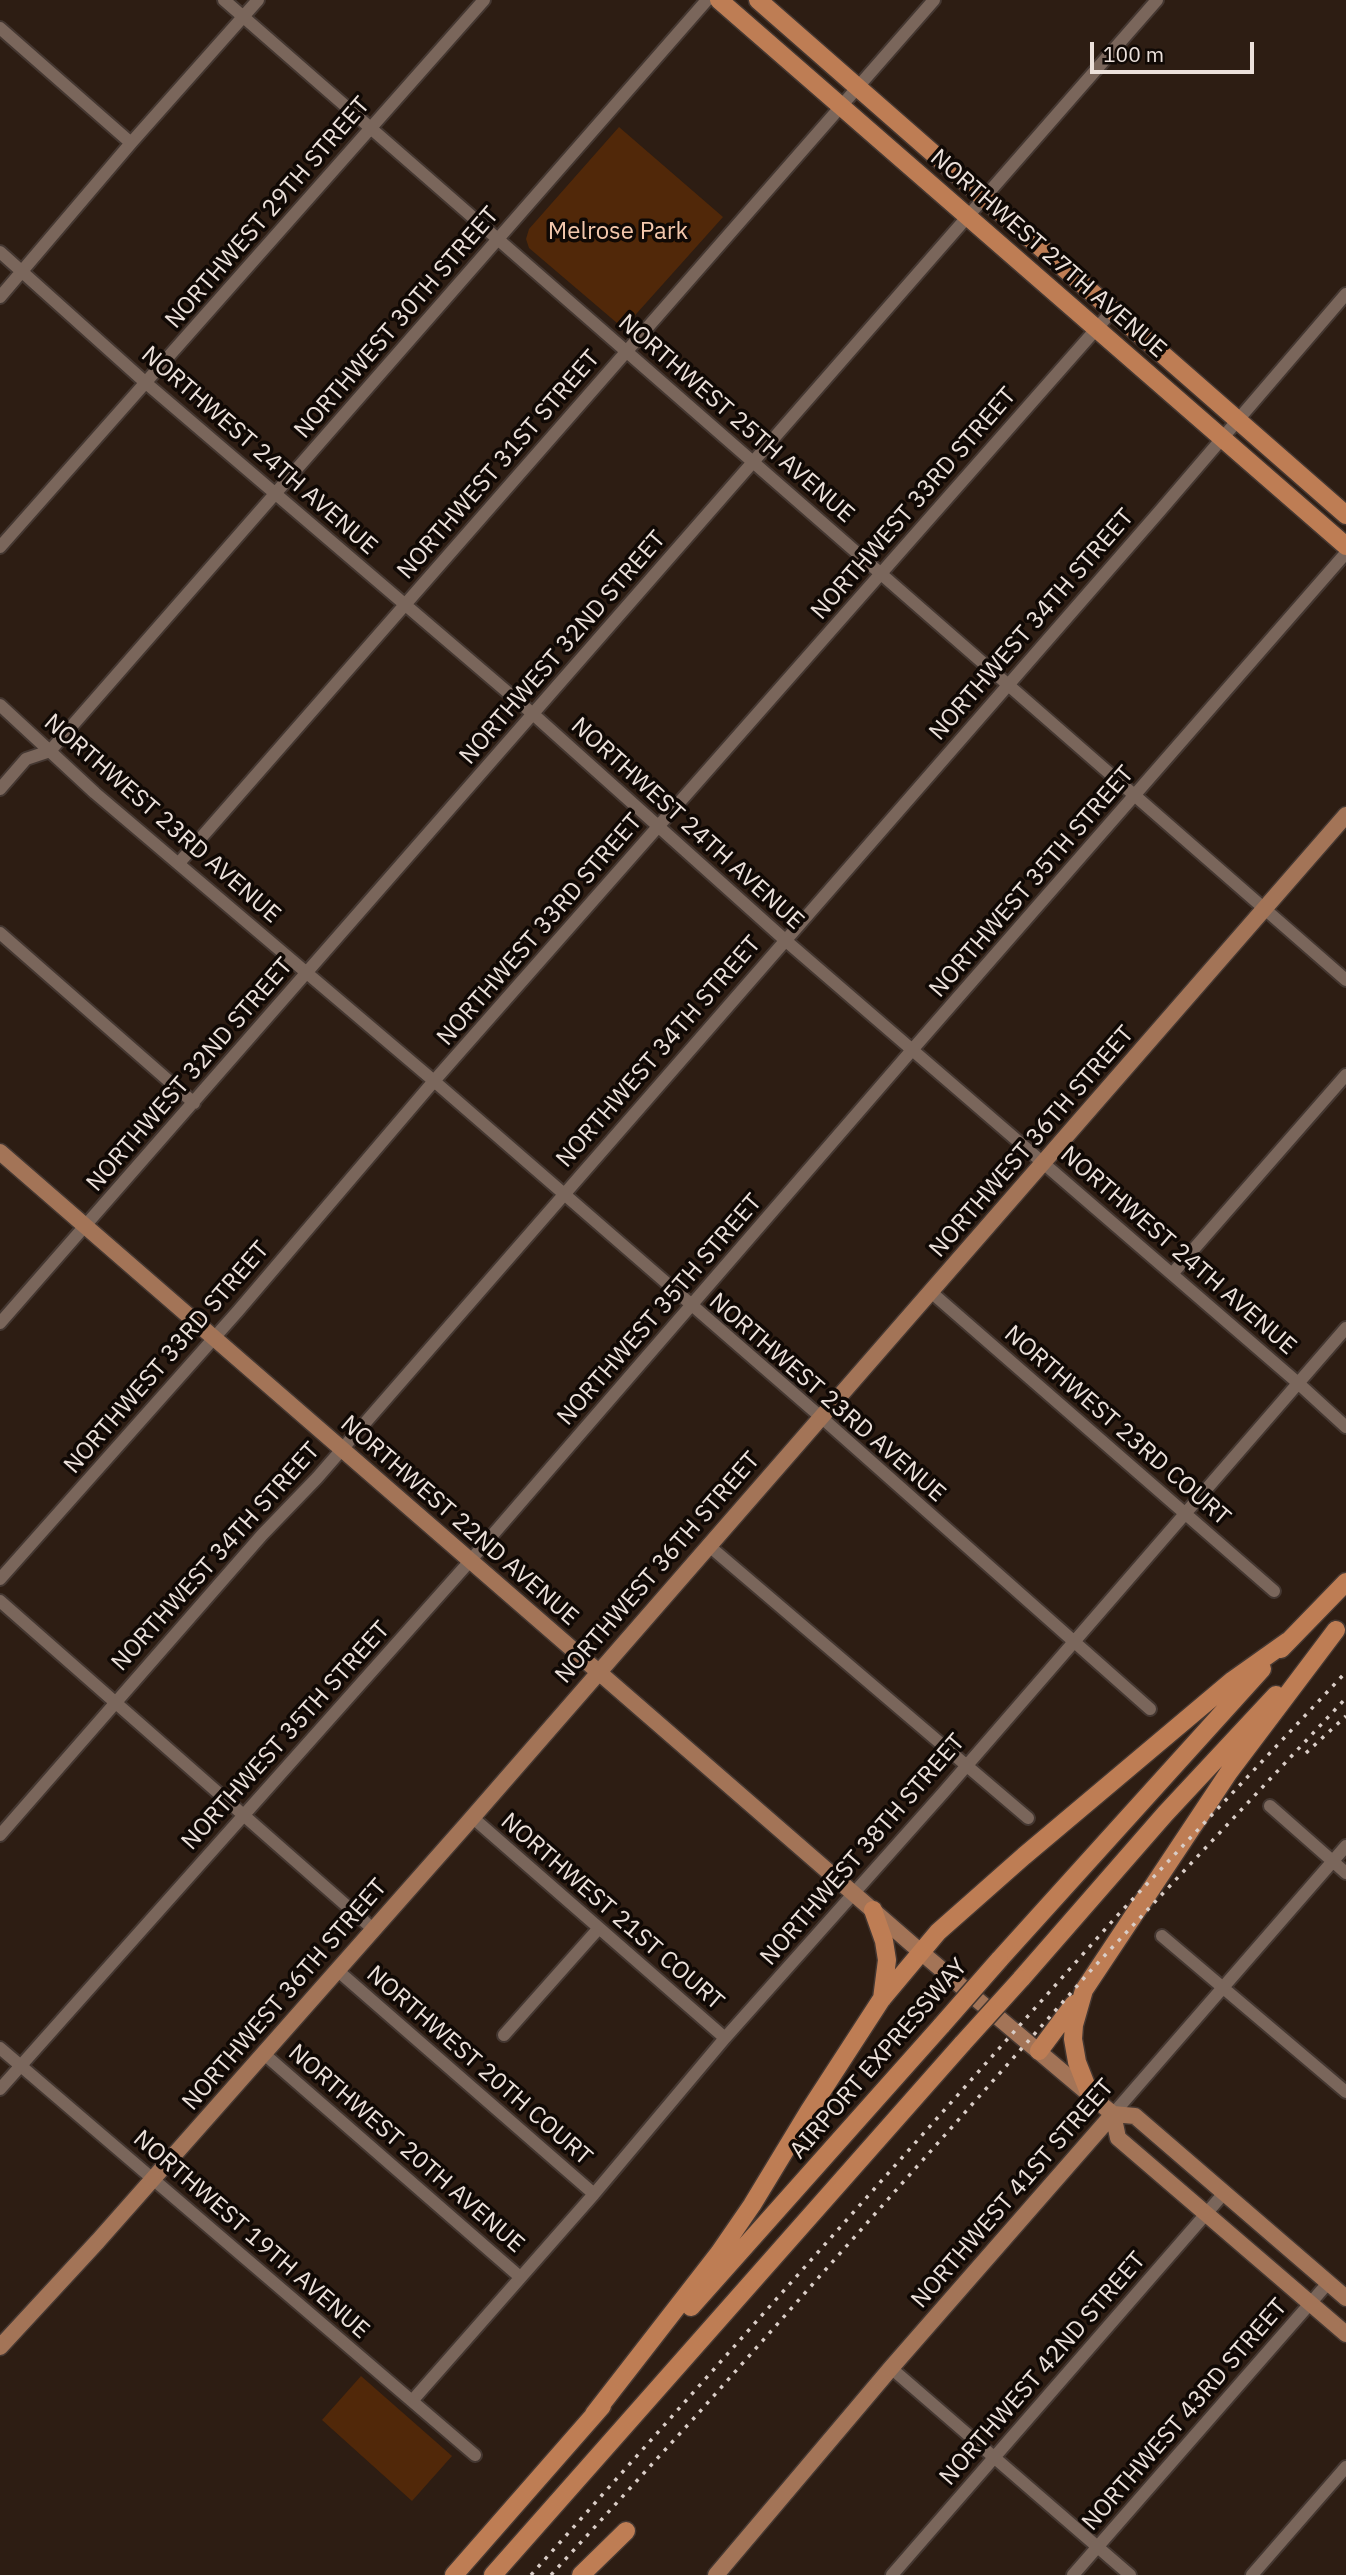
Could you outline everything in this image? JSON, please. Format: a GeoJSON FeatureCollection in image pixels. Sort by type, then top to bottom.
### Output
{"type":"FeatureCollection","features":[{"type":"Feature","properties":{"kind":"highway","name":"NORTHWEST 27TH AVENUE"},"geometry":{"type":"LineString","coordinates":[[719,0],[1342,541]]}},
{"type":"Feature","properties":{"kind":"highway","name":"NORTHWEST 27TH AVENUE"},"geometry":{"type":"LineString","coordinates":[[758,0],[1346,515]]}},
{"type":"Feature","properties":{"kind":"highway","name":"AIRPORT EXPRESSWAY"},"geometry":{"type":"LineString","coordinates":[[454,2575],[594,2414],[1149,1792],[1346,1582]]}},
{"type":"Feature","properties":{"kind":"highway","name":"AIRPORT EXPRESSWAY"},"geometry":{"type":"LineString","coordinates":[[493,2575],[1165,1814],[1341,1625]]}},
{"type":"Feature","properties":{"kind":"highway"},"geometry":{"type":"LineString","coordinates":[[1039,2051],[1084,1990],[1229,1772],[1341,1625]]}},
{"type":"Feature","properties":{"kind":"highway"},"geometry":{"type":"LineString","coordinates":[[594,2414],[719,2253],[881,2000],[938,1932],[1024,1856],[1233,1681],[1288,1641]]}},
{"type":"Feature","properties":{"kind":"highway"},"geometry":{"type":"LineString","coordinates":[[873,1910],[884,1941],[887,1960],[881,2000]]}},
{"type":"Feature","properties":{"kind":"highway"},"geometry":{"type":"LineString","coordinates":[[1084,1990],[1073,2039],[1077,2062],[1090,2095]]}},
{"type":"Feature","properties":{"kind":"highway"},"geometry":{"type":"LineString","coordinates":[[581,2575],[626,2531]]}},
{"type":"Feature","properties":{"kind":"main road","name":"NORTHWEST 36TH STREET"},"geometry":{"type":"LineString","coordinates":[[0,2347],[373,1930],[1346,815]]}},
{"type":"Feature","properties":{"kind":"main road","name":"NORTHWEST 22ND AVENUE"},"geometry":{"type":"LineString","coordinates":[[0,1152],[922,1953],[1113,2114],[1135,2116],[1346,2298]]}},
{"type":"Feature","properties":{"kind":"main road","name":"NORTHWEST 22ND AVENUE"},"geometry":{"type":"LineString","coordinates":[[1113,2114],[1118,2138],[1346,2334]]}},
{"type":"Feature","properties":{"kind":"main road","name":"NORTHWEST 41ST STREET"},"geometry":{"type":"LineString","coordinates":[[716,2575],[891,2368],[1113,2114]]}},
{"type":"Feature","properties":{"kind":"street","name":"NORTHWEST 25TH AVENUE"},"geometry":{"type":"LineString","coordinates":[[224,0],[1346,980]]}},
{"type":"Feature","properties":{"kind":"street"},"geometry":{"type":"LineString","coordinates":[[0,297],[258,0]]}},
{"type":"Feature","properties":{"kind":"street","name":"NORTHWEST 29TH STREET"},"geometry":{"type":"LineString","coordinates":[[0,547],[484,0]]}},
{"type":"Feature","properties":{"kind":"street","name":"NORTHWEST 30TH STREET"},"geometry":{"type":"LineString","coordinates":[[0,789],[26,760],[50,751],[707,0]]}},
{"type":"Feature","properties":{"kind":"street","name":"NORTHWEST 31ST STREET"},"geometry":{"type":"LineString","coordinates":[[179,863],[934,0]]}},
{"type":"Feature","properties":{"kind":"street","name":"NORTHWEST 32ND STREET"},"geometry":{"type":"LineString","coordinates":[[0,1323],[1157,0]]}},
{"type":"Feature","properties":{"kind":"street"},"geometry":{"type":"LineString","coordinates":[[0,29],[131,143]]}},
{"type":"Feature","properties":{"kind":"street","name":"NORTHWEST 24TH AVENUE"},"geometry":{"type":"LineString","coordinates":[[0,252],[146,383],[533,714],[785,940],[1346,1427]]}},
{"type":"Feature","properties":{"kind":"street","name":"NORTHWEST 34TH STREET"},"geometry":{"type":"LineString","coordinates":[[0,1835],[253,1545],[342,1449],[1346,294]]}},
{"type":"Feature","properties":{"kind":"street","name":"NORTHWEST 33RD STREET"},"geometry":{"type":"LineString","coordinates":[[0,1579],[1113,310]]}},
{"type":"Feature","properties":{"kind":"street","name":"NORTHWEST 35TH STREET"},"geometry":{"type":"LineString","coordinates":[[0,2089],[470,1561],[1346,554]]}},
{"type":"Feature","properties":{"kind":"street","name":"NORTHWEST 23RD AVENUE"},"geometry":{"type":"LineString","coordinates":[[0,705],[95,793],[434,1081],[822,1418],[1150,1709]]}},
{"type":"Feature","properties":{"kind":"street"},"geometry":{"type":"LineString","coordinates":[[0,933],[194,1103]]}},
{"type":"Feature","properties":{"kind":"street"},"geometry":{"type":"LineString","coordinates":[[1172,1274],[1346,1075]]}},
{"type":"Feature","properties":{"kind":"street","name":"NORTHWEST 23RD COURT"},"geometry":{"type":"LineString","coordinates":[[931,1292],[1274,1591]]}},
{"type":"Feature","properties":{"kind":"street","name":"NORTHWEST 38TH STREET"},"geometry":{"type":"LineString","coordinates":[[412,2401],[594,2194],[725,2038],[1346,1328]]}},
{"type":"Feature","properties":{"kind":"street"},"geometry":{"type":"LineString","coordinates":[[708,1545],[1028,1818]]}},
{"type":"Feature","properties":{"kind":"street"},"geometry":{"type":"LineString","coordinates":[[0,1601],[373,1930]]}},
{"type":"Feature","properties":{"kind":"street"},"geometry":{"type":"LineString","coordinates":[[1270,1806],[1346,1873]]}},
{"type":"Feature","properties":{"kind":"street","name":"NORTHWEST 21ST COURT"},"geometry":{"type":"LineString","coordinates":[[472,1817],[725,2038]]}},
{"type":"Feature","properties":{"kind":"street","name":"NORTHWEST 41ST STREET"},"geometry":{"type":"LineString","coordinates":[[1113,2114],[1346,1846]]}},
{"type":"Feature","properties":{"kind":"street"},"geometry":{"type":"LineString","coordinates":[[503,2035],[599,1928]]}},
{"type":"Feature","properties":{"kind":"street"},"geometry":{"type":"LineString","coordinates":[[1162,1936],[1346,2092]]}},
{"type":"Feature","properties":{"kind":"street","name":"NORTHWEST 20TH COURT"},"geometry":{"type":"LineString","coordinates":[[337,1970],[594,2194]]}},
{"type":"Feature","properties":{"kind":"street","name":"NORTHWEST 19TH AVENUE"},"geometry":{"type":"LineString","coordinates":[[0,2048],[475,2455]]}},
{"type":"Feature","properties":{"kind":"street","name":"NORTHWEST 20TH AVENUE"},"geometry":{"type":"LineString","coordinates":[[264,2053],[520,2277]]}},
{"type":"Feature","properties":{"kind":"street","name":"NORTHWEST 42ND STREET"},"geometry":{"type":"LineString","coordinates":[[892,2575],[1225,2192]]}},
{"type":"Feature","properties":{"kind":"street","name":"NORTHWEST 43RD STREET"},"geometry":{"type":"LineString","coordinates":[[1073,2575],[1328,2283]]}},
{"type":"Feature","properties":{"kind":"street"},"geometry":{"type":"LineString","coordinates":[[891,2368],[1130,2575]]}},
{"type":"Feature","properties":{"kind":"street"},"geometry":{"type":"LineString","coordinates":[[1252,2575],[1346,2467]]}},
{"type":"Feature","properties":{"kind":"green space","name":"Melrose Park"},"geometry":{"type":"Polygon","coordinates":[[[619,127],[723,217],[629,322],[617,323],[529,248],[526,239],[529,229],[619,127]]]}},
{"type":"Feature","properties":{"kind":"green space"},"geometry":{"type":"Polygon","coordinates":[[[361,2376],[452,2456],[412,2501],[322,2420],[361,2376]]]}},
{"type":"Feature","properties":{"kind":"railway"},"geometry":{"type":"LineString","coordinates":[[531,2575],[1116,1917],[1346,1672]]}},
{"type":"Feature","properties":{"kind":"railway"},"geometry":{"type":"LineString","coordinates":[[551,2575],[695,2417],[1093,1968],[1346,1698]]}},
{"type":"Feature","properties":{"kind":"railway"},"geometry":{"type":"LineString","coordinates":[[1306,1753],[1346,1716]]}}]}
